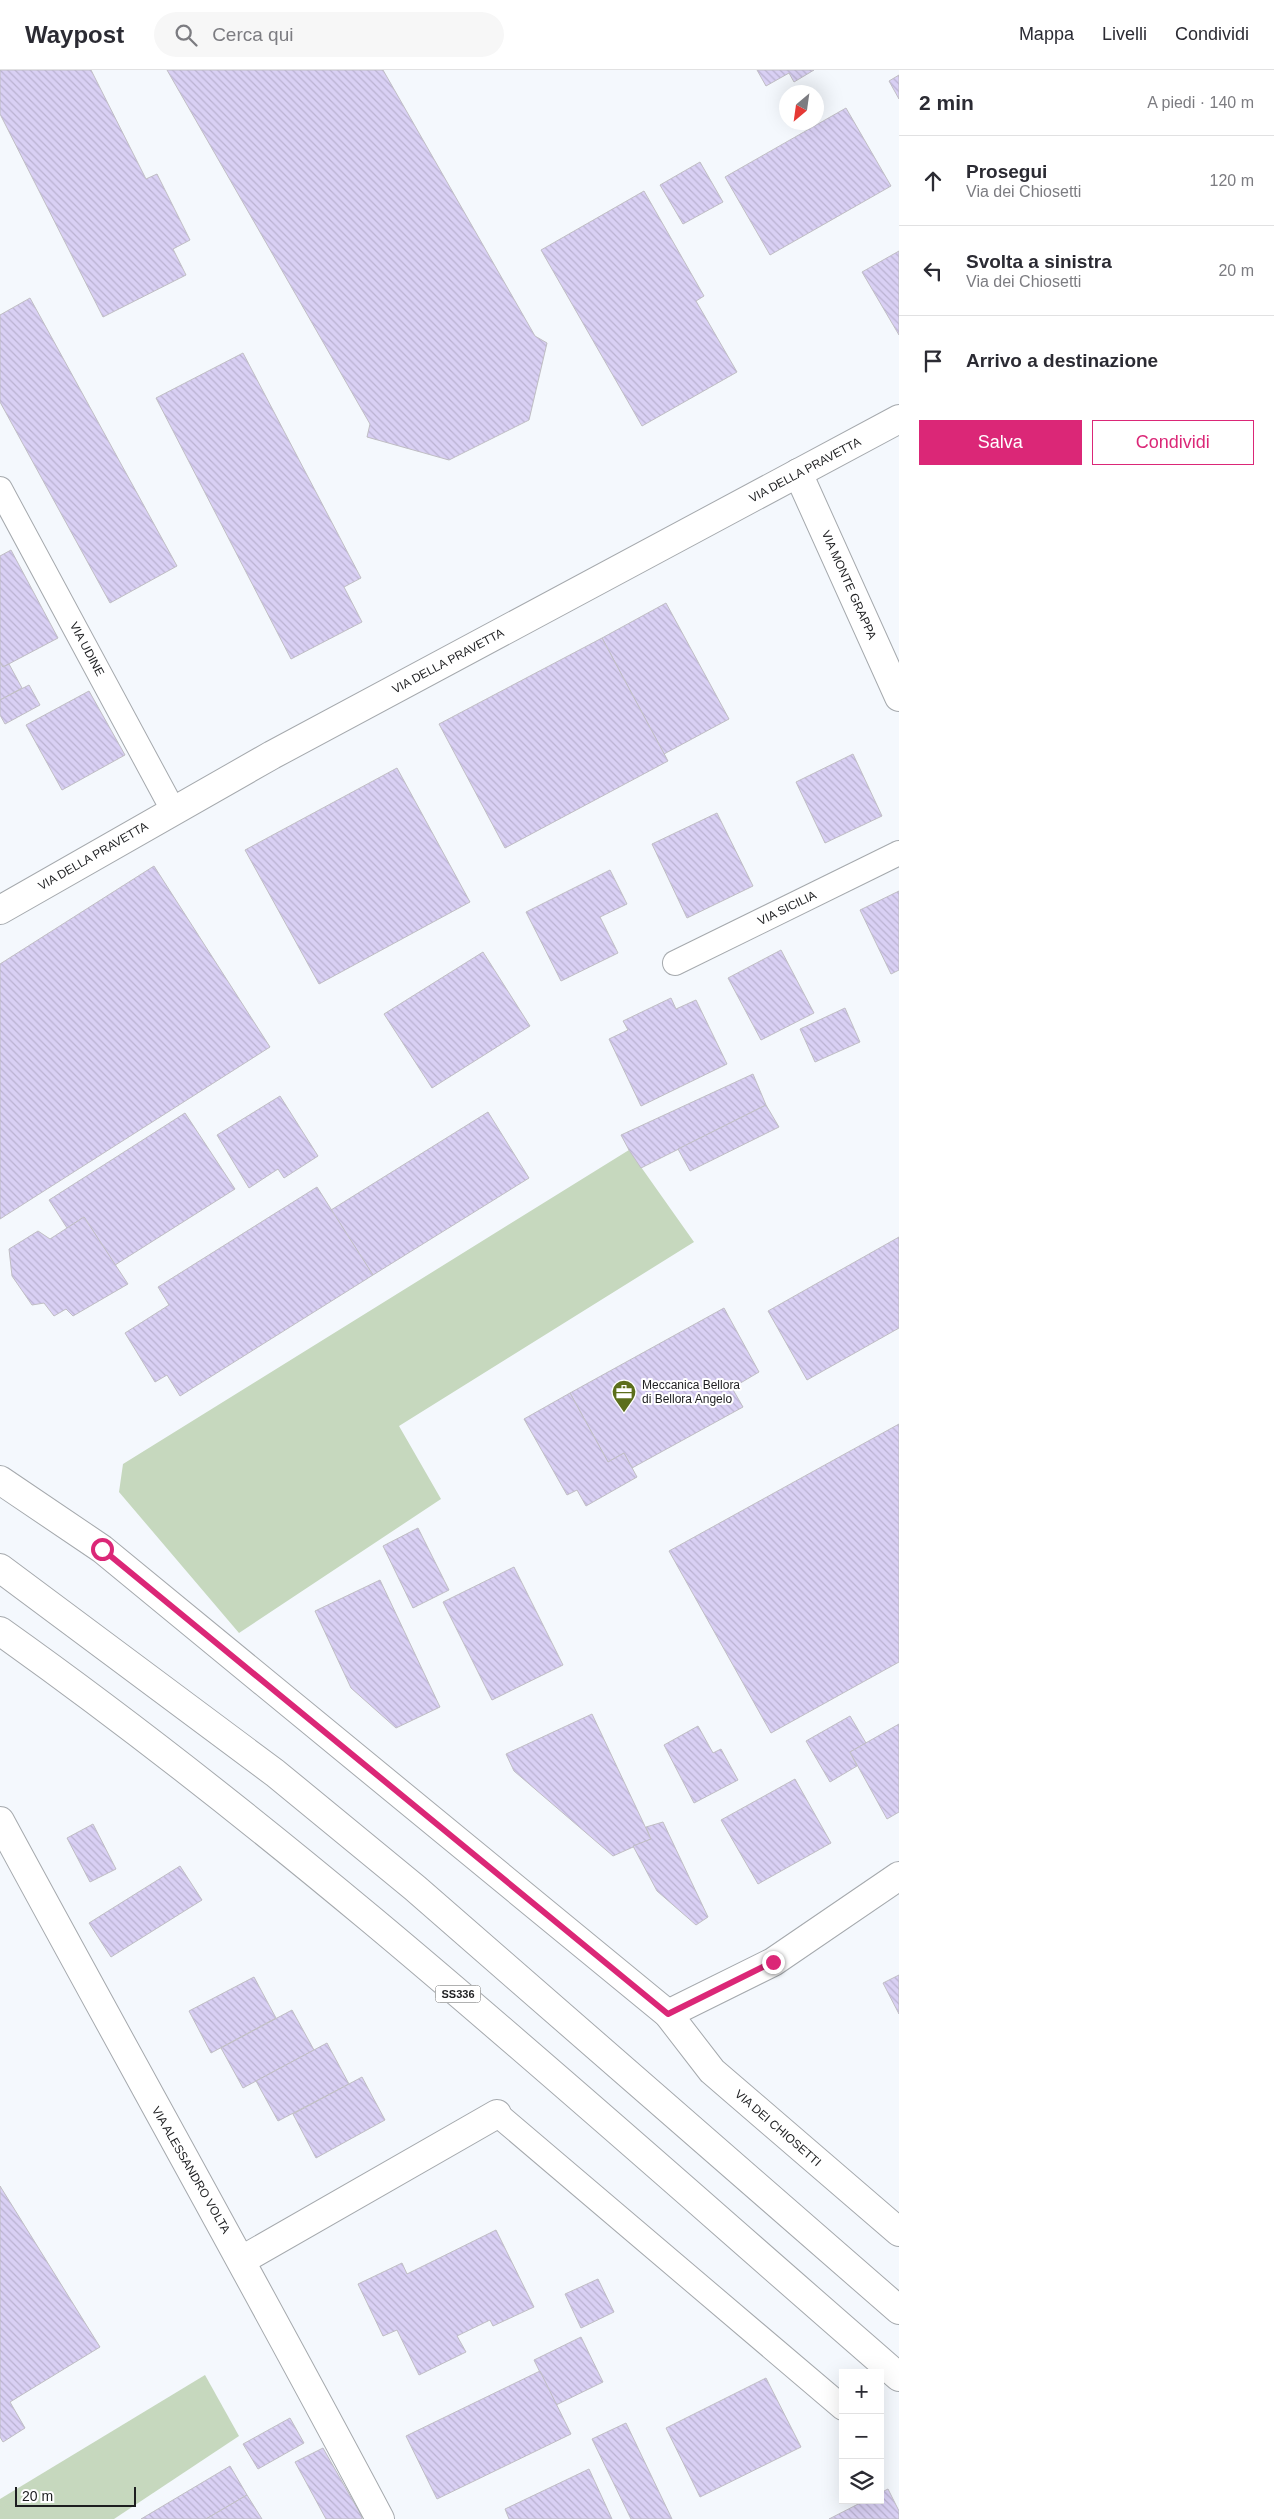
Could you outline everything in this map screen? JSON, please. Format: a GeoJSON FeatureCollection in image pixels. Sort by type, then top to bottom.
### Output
{"type":"FeatureCollection","features":[{"type":"Feature","properties":{"kind":"main road","name":"VIA DELLA PRAVETTA"},"geometry":{"type":"LineString","coordinates":[[0,910],[173,810],[899,419]]}},
{"type":"Feature","properties":{"kind":"main road","name":"VIA MONTE GRAPPA"},"geometry":{"type":"LineString","coordinates":[[798,473],[899,697]]}},
{"type":"Feature","properties":{"kind":"main road","name":"VIA DEI CHIOSETTI"},"geometry":{"type":"LineString","coordinates":[[0,1480],[102,1549],[668,2014],[712,2071],[899,2232]]}},
{"type":"Feature","properties":{"kind":"main road"},"geometry":{"type":"LineString","coordinates":[[0,1568],[275,1773],[408,1882],[899,2310]]}},
{"type":"Feature","properties":{"kind":"main road","name":"SS336"},"geometry":{"type":"LineString","coordinates":[[0,1631],[83,1690],[383,1928],[899,2377]]}},
{"type":"Feature","properties":{"kind":"main road","name":"VIA ALESSANDRO VOLTA"},"geometry":{"type":"LineString","coordinates":[[0,1821],[165,2125],[242,2260],[380,2519]]}},
{"type":"Feature","properties":{"kind":"main road"},"geometry":{"type":"LineString","coordinates":[[668,2014],[773,1962],[899,1876]]}},
{"type":"Feature","properties":{"kind":"main road"},"geometry":{"type":"LineString","coordinates":[[242,2260],[497,2114]]}},
{"type":"Feature","properties":{"kind":"lane","name":"VIA UDINE"},"geometry":{"type":"LineString","coordinates":[[0,490],[173,810]]}},
{"type":"Feature","properties":{"kind":"lane","name":"VIA SICILIA"},"geometry":{"type":"LineString","coordinates":[[675,963],[899,853]]}},
{"type":"Feature","properties":{"kind":"lane"},"geometry":{"type":"LineString","coordinates":[[497,2114],[839,2405]]}},
{"type":"Feature","properties":{"kind":"green space"},"geometry":{"type":"Polygon","coordinates":[[[629,1150],[694,1242],[399,1426],[441,1499],[239,1633],[119,1492],[123,1464],[629,1150]]]}},
{"type":"Feature","properties":{"kind":"green space"},"geometry":{"type":"Polygon","coordinates":[[[205,2375],[239,2436],[114,2519],[0,2519],[0,2499],[205,2375]]]}},
{"type":"Feature","properties":{"kind":"building"},"geometry":{"type":"Polygon","coordinates":[[[0,70],[91,70],[146,179],[157,174],[190,240],[173,249],[186,275],[103,317],[0,114],[0,70]]]}},
{"type":"Feature","properties":{"kind":"building"},"geometry":{"type":"Polygon","coordinates":[[[167,70],[383,70],[535,336],[547,343],[529,420],[449,460],[367,437],[370,424],[167,70]]]}},
{"type":"Feature","properties":{"kind":"building"},"geometry":{"type":"Polygon","coordinates":[[[757,70],[814,70],[794,82],[789,73],[766,86],[757,70]]]}},
{"type":"Feature","properties":{"kind":"building"},"geometry":{"type":"Polygon","coordinates":[[[899,75],[899,99],[889,81],[899,75]]]}},
{"type":"Feature","properties":{"kind":"building"},"geometry":{"type":"Polygon","coordinates":[[[846,108],[891,186],[770,255],[725,177],[807,130],[824,130],[824,121],[846,108]]]}},
{"type":"Feature","properties":{"kind":"building"},"geometry":{"type":"Polygon","coordinates":[[[700,162],[723,202],[683,224],[660,185],[700,162]]]}},
{"type":"Feature","properties":{"kind":"building"},"geometry":{"type":"Polygon","coordinates":[[[644,191],[704,296],[696,301],[737,372],[642,426],[541,250],[644,191]]]}},
{"type":"Feature","properties":{"kind":"building"},"geometry":{"type":"Polygon","coordinates":[[[899,251],[899,335],[862,272],[899,251]]]}},
{"type":"Feature","properties":{"kind":"building"},"geometry":{"type":"Polygon","coordinates":[[[30,298],[177,566],[110,603],[0,402],[0,315],[30,298]]]}},
{"type":"Feature","properties":{"kind":"building"},"geometry":{"type":"Polygon","coordinates":[[[243,353],[361,578],[344,587],[362,622],[291,659],[156,398],[243,353]]]}},
{"type":"Feature","properties":{"kind":"building"},"geometry":{"type":"Polygon","coordinates":[[[11,550],[58,638],[3,667],[0,662],[0,556],[11,550]]]}},
{"type":"Feature","properties":{"kind":"building"},"geometry":{"type":"Polygon","coordinates":[[[666,603],[729,719],[664,754],[602,638],[666,603]]]}},
{"type":"Feature","properties":{"kind":"building"},"geometry":{"type":"Polygon","coordinates":[[[602,638],[668,761],[505,848],[439,724],[602,638]]]}},
{"type":"Feature","properties":{"kind":"building"},"geometry":{"type":"Polygon","coordinates":[[[0,662],[3,667],[9,664],[22,688],[0,700],[0,662]]]}},
{"type":"Feature","properties":{"kind":"building"},"geometry":{"type":"Polygon","coordinates":[[[29,685],[40,705],[5,724],[0,715],[0,700],[29,685]]]}},
{"type":"Feature","properties":{"kind":"building"},"geometry":{"type":"Polygon","coordinates":[[[89,691],[125,755],[62,790],[26,725],[89,691]]]}},
{"type":"Feature","properties":{"kind":"building"},"geometry":{"type":"Polygon","coordinates":[[[853,754],[882,816],[825,843],[796,782],[853,754]]]}},
{"type":"Feature","properties":{"kind":"building"},"geometry":{"type":"Polygon","coordinates":[[[397,768],[470,902],[319,984],[245,850],[397,768]]]}},
{"type":"Feature","properties":{"kind":"building"},"geometry":{"type":"Polygon","coordinates":[[[717,813],[753,886],[687,918],[652,844],[717,813]]]}},
{"type":"Feature","properties":{"kind":"building"},"geometry":{"type":"Polygon","coordinates":[[[154,866],[270,1047],[0,1219],[0,964],[154,866]]]}},
{"type":"Feature","properties":{"kind":"building"},"geometry":{"type":"Polygon","coordinates":[[[610,870],[627,904],[600,917],[618,953],[561,981],[526,912],[610,870]]]}},
{"type":"Feature","properties":{"kind":"building"},"geometry":{"type":"Polygon","coordinates":[[[899,891],[899,970],[891,974],[860,910],[899,891]]]}},
{"type":"Feature","properties":{"kind":"building"},"geometry":{"type":"Polygon","coordinates":[[[781,950],[814,1013],[761,1040],[728,978],[781,950]]]}},
{"type":"Feature","properties":{"kind":"building"},"geometry":{"type":"Polygon","coordinates":[[[483,952],[530,1026],[432,1088],[384,1014],[483,952]]]}},
{"type":"Feature","properties":{"kind":"building"},"geometry":{"type":"Polygon","coordinates":[[[671,998],[676,1009],[696,1000],[727,1064],[641,1106],[609,1039],[628,1030],[623,1021],[671,998]]]}},
{"type":"Feature","properties":{"kind":"building"},"geometry":{"type":"Polygon","coordinates":[[[845,1008],[860,1042],[815,1062],[800,1029],[845,1008]]]}},
{"type":"Feature","properties":{"kind":"building"},"geometry":{"type":"Polygon","coordinates":[[[753,1074],[766,1105],[641,1168],[621,1135],[753,1074]]]}},
{"type":"Feature","properties":{"kind":"building"},"geometry":{"type":"Polygon","coordinates":[[[280,1096],[318,1156],[284,1178],[278,1169],[249,1188],[217,1135],[280,1096]]]}},
{"type":"Feature","properties":{"kind":"building"},"geometry":{"type":"Polygon","coordinates":[[[766,1105],[779,1127],[690,1171],[678,1149],[766,1105]]]}},
{"type":"Feature","properties":{"kind":"building"},"geometry":{"type":"Polygon","coordinates":[[[488,1112],[529,1178],[373,1275],[331,1210],[488,1112]]]}},
{"type":"Feature","properties":{"kind":"building"},"geometry":{"type":"Polygon","coordinates":[[[185,1113],[235,1189],[115,1265],[84,1217],[67,1228],[49,1200],[185,1113]]]}},
{"type":"Feature","properties":{"kind":"building"},"geometry":{"type":"Polygon","coordinates":[[[317,1187],[373,1275],[180,1396],[167,1375],[155,1382],[125,1333],[169,1305],[158,1287],[317,1187]]]}},
{"type":"Feature","properties":{"kind":"building"},"geometry":{"type":"Polygon","coordinates":[[[84,1217],[128,1284],[73,1316],[66,1309],[54,1316],[44,1303],[32,1305],[12,1276],[9,1249],[38,1231],[50,1239],[84,1217]]]}},
{"type":"Feature","properties":{"kind":"building"},"geometry":{"type":"Polygon","coordinates":[[[899,1237],[899,1328],[807,1380],[768,1311],[899,1237]]]}},
{"type":"Feature","properties":{"kind":"building"},"geometry":{"type":"Polygon","coordinates":[[[724,1308],[759,1372],[732,1388],[743,1407],[632,1468],[624,1453],[608,1462],[570,1393],[724,1308]]]}},
{"type":"Feature","properties":{"kind":"building"},"geometry":{"type":"Polygon","coordinates":[[[570,1393],[608,1462],[624,1453],[637,1477],[586,1506],[577,1490],[567,1495],[524,1419],[570,1393]]]}},
{"type":"Feature","properties":{"kind":"building"},"geometry":{"type":"Polygon","coordinates":[[[899,1424],[899,1662],[771,1733],[669,1551],[899,1424]]]}},
{"type":"Feature","properties":{"kind":"building"},"geometry":{"type":"Polygon","coordinates":[[[418,1528],[449,1590],[413,1608],[383,1546],[418,1528]]]}},
{"type":"Feature","properties":{"kind":"building"},"geometry":{"type":"Polygon","coordinates":[[[514,1567],[563,1665],[492,1700],[443,1602],[514,1567]]]}},
{"type":"Feature","properties":{"kind":"building"},"geometry":{"type":"Polygon","coordinates":[[[380,1580],[440,1707],[396,1728],[351,1688],[315,1611],[380,1580]]]}},
{"type":"Feature","properties":{"kind":"building"},"geometry":{"type":"Polygon","coordinates":[[[592,1714],[651,1839],[613,1856],[514,1771],[506,1754],[592,1714]]]}},
{"type":"Feature","properties":{"kind":"building"},"geometry":{"type":"Polygon","coordinates":[[[850,1716],[866,1743],[850,1752],[857,1766],[830,1782],[806,1741],[850,1716]]]}},
{"type":"Feature","properties":{"kind":"building"},"geometry":{"type":"Polygon","coordinates":[[[899,1724],[899,1812],[887,1819],[850,1752],[899,1724]]]}},
{"type":"Feature","properties":{"kind":"building"},"geometry":{"type":"Polygon","coordinates":[[[698,1726],[713,1753],[721,1749],[738,1780],[694,1803],[664,1745],[698,1726]]]}},
{"type":"Feature","properties":{"kind":"building"},"geometry":{"type":"Polygon","coordinates":[[[795,1779],[831,1843],[758,1884],[721,1820],[795,1779]]]}},
{"type":"Feature","properties":{"kind":"building"},"geometry":{"type":"Polygon","coordinates":[[[663,1822],[708,1917],[696,1925],[657,1891],[633,1846],[651,1839],[646,1827],[663,1822]]]}},
{"type":"Feature","properties":{"kind":"building"},"geometry":{"type":"Polygon","coordinates":[[[93,1824],[116,1869],[90,1882],[67,1838],[93,1824]]]}},
{"type":"Feature","properties":{"kind":"building"},"geometry":{"type":"Polygon","coordinates":[[[180,1866],[202,1900],[111,1957],[89,1923],[180,1866]]]}},
{"type":"Feature","properties":{"kind":"building"},"geometry":{"type":"Polygon","coordinates":[[[899,1975],[899,2014],[883,1983],[899,1975]]]}},
{"type":"Feature","properties":{"kind":"building"},"geometry":{"type":"Polygon","coordinates":[[[254,1977],[276,2018],[211,2053],[189,2011],[254,1977]]]}},
{"type":"Feature","properties":{"kind":"building"},"geometry":{"type":"Polygon","coordinates":[[[292,2010],[314,2050],[243,2088],[221,2048],[292,2010]]]}},
{"type":"Feature","properties":{"kind":"building"},"geometry":{"type":"Polygon","coordinates":[[[327,2043],[349,2084],[278,2121],[256,2081],[327,2043]]]}},
{"type":"Feature","properties":{"kind":"building"},"geometry":{"type":"Polygon","coordinates":[[[362,2077],[385,2120],[316,2158],[293,2114],[362,2077]]]}},
{"type":"Feature","properties":{"kind":"building"},"geometry":{"type":"Polygon","coordinates":[[[0,2186],[100,2347],[10,2402],[25,2428],[3,2442],[0,2437],[0,2186]]]}},
{"type":"Feature","properties":{"kind":"building"},"geometry":{"type":"Polygon","coordinates":[[[496,2230],[534,2307],[493,2326],[490,2320],[457,2336],[466,2352],[419,2375],[397,2330],[383,2336],[358,2284],[402,2263],[407,2274],[496,2230]]]}},
{"type":"Feature","properties":{"kind":"building"},"geometry":{"type":"Polygon","coordinates":[[[598,2279],[614,2312],[581,2328],[565,2294],[598,2279]]]}},
{"type":"Feature","properties":{"kind":"building"},"geometry":{"type":"Polygon","coordinates":[[[581,2337],[603,2382],[556,2405],[534,2360],[581,2337]]]}},
{"type":"Feature","properties":{"kind":"building"},"geometry":{"type":"Polygon","coordinates":[[[540,2371],[571,2434],[437,2499],[406,2436],[540,2371]]]}},
{"type":"Feature","properties":{"kind":"building"},"geometry":{"type":"Polygon","coordinates":[[[766,2378],[801,2447],[700,2497],[666,2428],[766,2378]]]}},
{"type":"Feature","properties":{"kind":"building"},"geometry":{"type":"Polygon","coordinates":[[[290,2418],[304,2443],[258,2469],[243,2444],[290,2418]]]}},
{"type":"Feature","properties":{"kind":"building"},"geometry":{"type":"Polygon","coordinates":[[[626,2423],[672,2519],[631,2519],[592,2439],[626,2423]]]}},
{"type":"Feature","properties":{"kind":"building"},"geometry":{"type":"Polygon","coordinates":[[[323,2448],[362,2519],[326,2519],[295,2462],[323,2448]]]}},
{"type":"Feature","properties":{"kind":"building"},"geometry":{"type":"Polygon","coordinates":[[[230,2466],[247,2495],[206,2519],[141,2519],[230,2466]]]}},
{"type":"Feature","properties":{"kind":"building"},"geometry":{"type":"Polygon","coordinates":[[[589,2469],[612,2519],[509,2519],[505,2509],[589,2469]]]}},
{"type":"Feature","properties":{"kind":"building"},"geometry":{"type":"Polygon","coordinates":[[[888,2489],[899,2511],[899,2519],[829,2519],[858,2504],[884,2504],[884,2491],[888,2489]]]}},
{"type":"Feature","properties":{"kind":"building"},"geometry":{"type":"Polygon","coordinates":[[[247,2495],[262,2519],[206,2519],[247,2495]]]}},
{"type":"Feature","properties":{"kind":"place","name":"Meccanica Bellora di Bellora Angelo"},"geometry":{"type":"Point","coordinates":[624,1413]}},
{"type":"Feature","properties":{"kind":"route"},"geometry":{"type":"LineString","coordinates":[[102,1549],[668,2014],[773,1962]]}}]}
